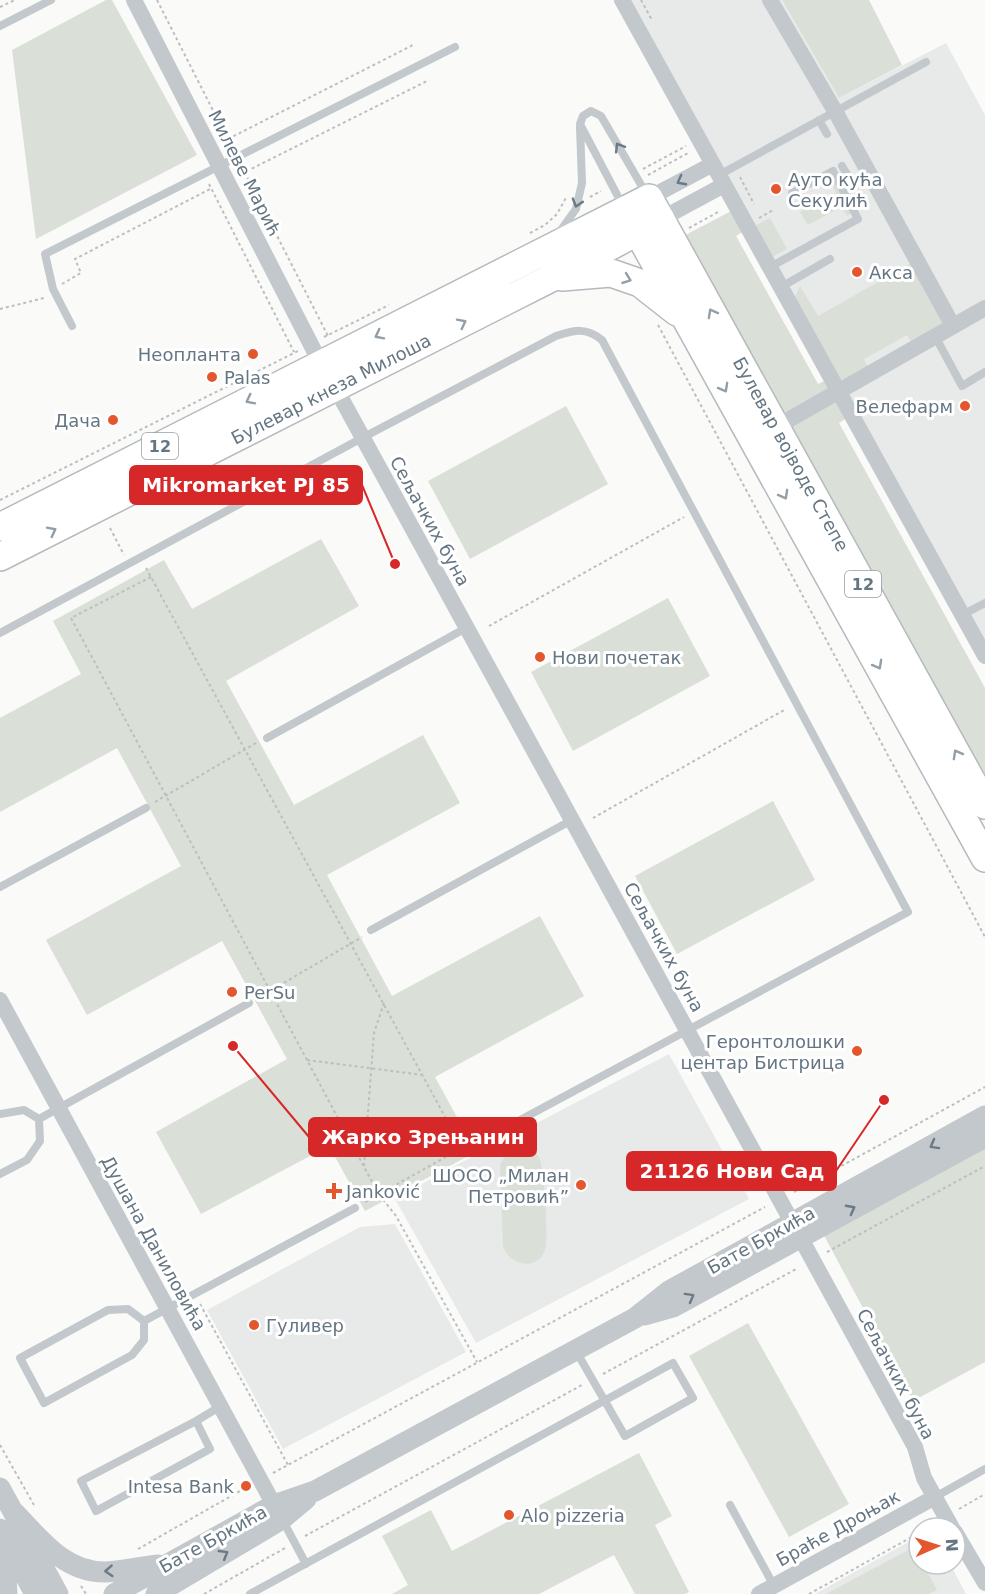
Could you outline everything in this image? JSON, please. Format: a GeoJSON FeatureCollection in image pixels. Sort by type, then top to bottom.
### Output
{"type":"FeatureCollection","features":[{"type":"Feature","properties":{"kind":"main road","name":"Булевар кнеза Милоша"},"geometry":{"type":"LineString","coordinates":[[0,527],[641,202]]}},
{"type":"Feature","properties":{"kind":"main road","name":"Булевар кнеза Милоша"},"geometry":{"type":"LineString","coordinates":[[0,557],[549,279],[641,202]]}},
{"type":"Feature","properties":{"kind":"main road","name":"Булевар војводе Степе"},"geometry":{"type":"LineString","coordinates":[[641,202],[686,318],[985,858]]}},
{"type":"Feature","properties":{"kind":"main road","name":"Булевар војводе Степе"},"geometry":{"type":"LineString","coordinates":[[641,202],[776,427],[985,805]]}},
{"type":"Feature","properties":{"kind":"main road","name":"12"},"geometry":{"type":"LineString","coordinates":[[549,279],[611,273],[640,283],[686,318]]}},
{"type":"Feature","properties":{"kind":"street","name":"Милеве Марић"},"geometry":{"type":"LineString","coordinates":[[134,0],[321,364]]}},
{"type":"Feature","properties":{"kind":"street"},"geometry":{"type":"LineString","coordinates":[[622,0],[985,656]]}},
{"type":"Feature","properties":{"kind":"street"},"geometry":{"type":"LineString","coordinates":[[770,0],[835,111],[953,326]]}},
{"type":"Feature","properties":{"kind":"street"},"geometry":{"type":"LineString","coordinates":[[641,202],[718,175]]}},
{"type":"Feature","properties":{"kind":"street"},"geometry":{"type":"LineString","coordinates":[[641,202],[718,175]]}},
{"type":"Feature","properties":{"kind":"street"},"geometry":{"type":"LineString","coordinates":[[776,427],[985,308]]}},
{"type":"Feature","properties":{"kind":"street","name":"Сељачких буна"},"geometry":{"type":"LineString","coordinates":[[335,387],[915,1448],[924,1478],[945,1516]]}},
{"type":"Feature","properties":{"kind":"street","name":"Душана Даниловића"},"geometry":{"type":"LineString","coordinates":[[0,1000],[278,1512]]}},
{"type":"Feature","properties":{"kind":"street","name":"Бате Бркића"},"geometry":{"type":"LineString","coordinates":[[796,1230],[985,1116]]}},
{"type":"Feature","properties":{"kind":"street","name":"Бате Бркића"},"geometry":{"type":"LineString","coordinates":[[114,1594],[167,1564],[278,1512],[635,1318],[669,1291],[985,1137]]}},
{"type":"Feature","properties":{"kind":"street"},"geometry":{"type":"LineString","coordinates":[[0,1488],[58,1594]]}},
{"type":"Feature","properties":{"kind":"street","name":"Браће Дроњак"},"geometry":{"type":"LineString","coordinates":[[767,1590],[935,1497]]}},
{"type":"Feature","properties":{"kind":"street","name":"Бате Бркића"},"geometry":{"type":"LineString","coordinates":[[165,1591],[278,1512]]}},
{"type":"Feature","properties":{"kind":"street"},"geometry":{"type":"LineString","coordinates":[[15,1514],[61,1559],[84,1569],[105,1572],[167,1564]]}},
{"type":"Feature","properties":{"kind":"street"},"geometry":{"type":"LineString","coordinates":[[0,1529],[35,1594]]}},
{"type":"Feature","properties":{"kind":"street"},"geometry":{"type":"LineString","coordinates":[[0,1543],[7,1594]]}},
{"type":"Feature","properties":{"kind":"street"},"geometry":{"type":"LineString","coordinates":[[967,1552],[985,1583]]}},
{"type":"Feature","properties":{"kind":"lane"},"geometry":{"type":"LineString","coordinates":[[0,26],[51,0]]}},
{"type":"Feature","properties":{"kind":"lane"},"geometry":{"type":"LineString","coordinates":[[72,326],[53,289],[45,254],[455,47]]}},
{"type":"Feature","properties":{"kind":"lane"},"geometry":{"type":"LineString","coordinates":[[718,175],[926,62]]}},
{"type":"Feature","properties":{"kind":"lane"},"geometry":{"type":"LineString","coordinates":[[538,254],[558,235],[576,209],[582,183],[580,124],[583,116],[591,111],[601,116],[641,202]]}},
{"type":"Feature","properties":{"kind":"lane"},"geometry":{"type":"LineString","coordinates":[[819,120],[827,134]]}},
{"type":"Feature","properties":{"kind":"lane"},"geometry":{"type":"LineString","coordinates":[[580,124],[612,185],[641,202]]}},
{"type":"Feature","properties":{"kind":"lane"},"geometry":{"type":"LineString","coordinates":[[838,181],[848,176],[842,166]]}},
{"type":"Feature","properties":{"kind":"lane"},"geometry":{"type":"LineString","coordinates":[[770,267],[858,219],[833,171],[792,194]]}},
{"type":"Feature","properties":{"kind":"lane"},"geometry":{"type":"LineString","coordinates":[[781,287],[830,259]]}},
{"type":"Feature","properties":{"kind":"lane"},"geometry":{"type":"LineString","coordinates":[[0,633],[556,336],[572,331],[592,331],[602,340],[908,912],[481,1141]]}},
{"type":"Feature","properties":{"kind":"lane"},"geometry":{"type":"LineString","coordinates":[[935,336],[962,386],[985,372]]}},
{"type":"Feature","properties":{"kind":"lane"},"geometry":{"type":"LineString","coordinates":[[962,615],[985,603]]}},
{"type":"Feature","properties":{"kind":"lane"},"geometry":{"type":"LineString","coordinates":[[267,738],[466,628]]}},
{"type":"Feature","properties":{"kind":"lane"},"geometry":{"type":"LineString","coordinates":[[0,887],[146,808]]}},
{"type":"Feature","properties":{"kind":"lane"},"geometry":{"type":"LineString","coordinates":[[371,930],[572,820]]}},
{"type":"Feature","properties":{"kind":"lane"},"geometry":{"type":"LineString","coordinates":[[39,1119],[249,1003]]}},
{"type":"Feature","properties":{"kind":"lane"},"geometry":{"type":"LineString","coordinates":[[0,1114],[24,1110],[39,1119]]}},
{"type":"Feature","properties":{"kind":"lane"},"geometry":{"type":"LineString","coordinates":[[0,1174],[27,1160],[40,1141],[39,1119]]}},
{"type":"Feature","properties":{"kind":"lane"},"geometry":{"type":"LineString","coordinates":[[144,1321],[355,1208]]}},
{"type":"Feature","properties":{"kind":"lane"},"geometry":{"type":"LineString","coordinates":[[128,1309],[144,1321],[144,1340],[132,1355],[44,1403],[20,1358],[108,1310],[128,1309]]}},
{"type":"Feature","properties":{"kind":"lane"},"geometry":{"type":"LineString","coordinates":[[250,1594],[605,1401],[673,1363],[693,1398],[625,1436],[605,1401],[576,1350]]}},
{"type":"Feature","properties":{"kind":"lane"},"geometry":{"type":"LineString","coordinates":[[196,1421],[210,1449],[96,1511],[81,1481],[221,1406]]}},
{"type":"Feature","properties":{"kind":"lane"},"geometry":{"type":"LineString","coordinates":[[935,1497],[985,1469]]}},
{"type":"Feature","properties":{"kind":"lane"},"geometry":{"type":"LineString","coordinates":[[730,1505],[767,1590]]}},
{"type":"Feature","properties":{"kind":"lane"},"geometry":{"type":"LineString","coordinates":[[278,1512],[306,1564]]}},
{"type":"Feature","properties":{"kind":"path"},"geometry":{"type":"LineString","coordinates":[[0,8],[15,0]]}},
{"type":"Feature","properties":{"kind":"path"},"geometry":{"type":"LineString","coordinates":[[228,139],[413,45]]}},
{"type":"Feature","properties":{"kind":"path"},"geometry":{"type":"LineString","coordinates":[[0,309],[43,299],[53,289],[81,273],[75,259],[429,80]]}},
{"type":"Feature","properties":{"kind":"path"},"geometry":{"type":"LineString","coordinates":[[641,202],[701,143]]}},
{"type":"Feature","properties":{"kind":"path"},"geometry":{"type":"LineString","coordinates":[[641,202],[701,143]]}},
{"type":"Feature","properties":{"kind":"path"},"geometry":{"type":"LineString","coordinates":[[203,173],[295,352]]}},
{"type":"Feature","properties":{"kind":"path"},"geometry":{"type":"LineString","coordinates":[[588,198],[612,185]]}},
{"type":"Feature","properties":{"kind":"path"},"geometry":{"type":"LineString","coordinates":[[654,317],[985,937]]}},
{"type":"Feature","properties":{"kind":"path"},"geometry":{"type":"LineString","coordinates":[[489,626],[694,511]]}},
{"type":"Feature","properties":{"kind":"path"},"geometry":{"type":"LineString","coordinates":[[110,528],[129,564]]}},
{"type":"Feature","properties":{"kind":"path"},"geometry":{"type":"LineString","coordinates":[[141,557],[462,1148]]}},
{"type":"Feature","properties":{"kind":"path"},"geometry":{"type":"LineString","coordinates":[[151,577],[71,618],[378,1193],[396,1216],[477,1362]]}},
{"type":"Feature","properties":{"kind":"path"},"geometry":{"type":"LineString","coordinates":[[593,818],[796,703]]}},
{"type":"Feature","properties":{"kind":"path"},"geometry":{"type":"LineString","coordinates":[[146,808],[244,749],[267,738]]}},
{"type":"Feature","properties":{"kind":"path"},"geometry":{"type":"LineString","coordinates":[[249,1003],[352,944],[371,930]]}},
{"type":"Feature","properties":{"kind":"path"},"geometry":{"type":"LineString","coordinates":[[364,1167],[374,1033],[384,1003]]}},
{"type":"Feature","properties":{"kind":"path"},"geometry":{"type":"LineString","coordinates":[[307,1060],[423,1076]]}},
{"type":"Feature","properties":{"kind":"path"},"geometry":{"type":"LineString","coordinates":[[130,1553],[261,1479],[985,1087]]}},
{"type":"Feature","properties":{"kind":"path"},"geometry":{"type":"LineString","coordinates":[[355,1208],[378,1193],[462,1148],[481,1141]]}},
{"type":"Feature","properties":{"kind":"path"},"geometry":{"type":"LineString","coordinates":[[195,1294],[288,1465]]}},
{"type":"Feature","properties":{"kind":"path"},"geometry":{"type":"LineString","coordinates":[[0,1445],[38,1513]]}},
{"type":"Feature","properties":{"kind":"path"},"geometry":{"type":"LineString","coordinates":[[809,1594],[907,1540]]}},
{"type":"Feature","properties":{"kind":"shaded area"},"geometry":{"type":"Polygon","coordinates":[[[106,0],[112,0],[197,155],[36,239],[12,50],[106,0]]]}},
{"type":"Feature","properties":{"kind":"shaded area"},"geometry":{"type":"Polygon","coordinates":[[[626,0],[782,0],[839,98],[946,43],[985,115],[985,648],[626,0]]]}},
{"type":"Feature","properties":{"kind":"shaded area"},"geometry":{"type":"Polygon","coordinates":[[[782,0],[869,0],[902,65],[839,98],[782,0]]]}},
{"type":"Feature","properties":{"kind":"shaded area"},"geometry":{"type":"Polygon","coordinates":[[[835,181],[852,213],[847,216],[841,207],[808,225],[800,212],[836,193],[831,183],[835,181]]]}},
{"type":"Feature","properties":{"kind":"shaded area"},"geometry":{"type":"Polygon","coordinates":[[[733,210],[745,230],[736,236],[818,384],[828,379],[832,387],[785,413],[779,414],[676,240],[733,210]]]}},
{"type":"Feature","properties":{"kind":"shaded area"},"geometry":{"type":"Polygon","coordinates":[[[770,218],[787,249],[772,257],[753,227],[770,218]]]}},
{"type":"Feature","properties":{"kind":"shaded area"},"geometry":{"type":"Polygon","coordinates":[[[912,263],[942,317],[942,326],[913,346],[907,335],[864,359],[869,371],[845,381],[841,379],[795,297],[800,286],[818,316],[912,263]]]}},
{"type":"Feature","properties":{"kind":"shaded area"},"geometry":{"type":"Polygon","coordinates":[[[836,397],[848,417],[839,423],[985,688],[985,796],[788,424],[836,397]]]}},
{"type":"Feature","properties":{"kind":"shaded area"},"geometry":{"type":"Polygon","coordinates":[[[566,406],[608,484],[470,559],[428,481],[566,406]]]}},
{"type":"Feature","properties":{"kind":"shaded area"},"geometry":{"type":"Polygon","coordinates":[[[321,539],[359,606],[226,681],[294,805],[423,735],[460,803],[327,875],[392,996],[540,916],[584,996],[435,1077],[476,1152],[365,1211],[329,1146],[201,1214],[156,1132],[287,1059],[222,941],[87,1015],[46,940],[181,866],[117,748],[0,812],[0,718],[81,674],[53,621],[164,560],[192,609],[321,539]]]}},
{"type":"Feature","properties":{"kind":"shaded area"},"geometry":{"type":"Polygon","coordinates":[[[668,598],[710,676],[573,751],[531,672],[668,598]]]}},
{"type":"Feature","properties":{"kind":"shaded area"},"geometry":{"type":"Polygon","coordinates":[[[773,801],[815,880],[677,954],[635,876],[773,801]]]}},
{"type":"Feature","properties":{"kind":"shaded area","name":"ШОСО „Милан Петровић”"},"geometry":{"type":"Polygon","coordinates":[[[669,1054],[749,1199],[476,1343],[395,1199],[669,1054]]]}},
{"type":"Feature","properties":{"kind":"shaded area"},"geometry":{"type":"Polygon","coordinates":[[[985,1142],[985,1362],[913,1401],[821,1230],[985,1142]]]}},
{"type":"Feature","properties":{"kind":"shaded area"},"geometry":{"type":"Polygon","coordinates":[[[519,1148],[530,1150],[539,1157],[544,1188],[545,1250],[541,1257],[530,1263],[511,1258],[503,1246],[500,1164],[508,1152],[519,1148]]]}},
{"type":"Feature","properties":{"kind":"shaded area"},"geometry":{"type":"Polygon","coordinates":[[[395,1224],[466,1352],[283,1449],[207,1310],[360,1227],[395,1224]]]}},
{"type":"Feature","properties":{"kind":"shaded area"},"geometry":{"type":"Polygon","coordinates":[[[748,1323],[849,1504],[789,1537],[689,1356],[748,1323]]]}},
{"type":"Feature","properties":{"kind":"shaded area"},"geometry":{"type":"Polygon","coordinates":[[[639,1453],[672,1516],[655,1525],[689,1592],[685,1594],[635,1594],[614,1555],[539,1594],[392,1594],[408,1585],[382,1536],[431,1510],[452,1551],[639,1453]]]}},
{"type":"Feature","properties":{"kind":"shaded area"},"geometry":{"type":"Polygon","coordinates":[[[907,1543],[907,1576],[956,1576],[966,1594],[815,1594],[907,1543]]]}},
{"type":"Feature","properties":{"kind":"shaded area"},"geometry":{"type":"Polygon","coordinates":[[[907,1551],[907,1576],[929,1576],[937,1590],[928,1594],[826,1594],[907,1551]]]}},
{"type":"Feature","properties":{"kind":"place","name":"Ауто кућа Секулић"},"geometry":{"type":"Point","coordinates":[776,189]}},
{"type":"Feature","properties":{"kind":"place","name":"Акса"},"geometry":{"type":"Point","coordinates":[857,272]}},
{"type":"Feature","properties":{"kind":"place","name":"Неопланта"},"geometry":{"type":"Point","coordinates":[253,354]}},
{"type":"Feature","properties":{"kind":"place","name":"Palas"},"geometry":{"type":"Point","coordinates":[212,377]}},
{"type":"Feature","properties":{"kind":"place","name":"Велефарм"},"geometry":{"type":"Point","coordinates":[965,406]}},
{"type":"Feature","properties":{"kind":"place","name":"Дача"},"geometry":{"type":"Point","coordinates":[113,420]}},
{"type":"Feature","properties":{"kind":"place","name":"Mikromarket PJ 85"},"geometry":{"type":"Point","coordinates":[395,564]}},
{"type":"Feature","properties":{"kind":"place","name":"Нови почетак"},"geometry":{"type":"Point","coordinates":[540,657]}},
{"type":"Feature","properties":{"kind":"place","name":"PerSu"},"geometry":{"type":"Point","coordinates":[232,992]}},
{"type":"Feature","properties":{"kind":"place","name":"Жарко Зрењанин"},"geometry":{"type":"Point","coordinates":[233,1046]}},
{"type":"Feature","properties":{"kind":"place","name":"Геронтолошки центар Бистрица"},"geometry":{"type":"Point","coordinates":[857,1051]}},
{"type":"Feature","properties":{"kind":"place","name":"21126 Нови Сад"},"geometry":{"type":"Point","coordinates":[884,1100]}},
{"type":"Feature","properties":{"kind":"place","name":"ШОСО „Милан Петровић”"},"geometry":{"type":"Point","coordinates":[581,1185]}},
{"type":"Feature","properties":{"kind":"place","name":"Janković"},"geometry":{"type":"Point","coordinates":[334,1191]}},
{"type":"Feature","properties":{"kind":"place","name":"Гуливер"},"geometry":{"type":"Point","coordinates":[254,1325]}},
{"type":"Feature","properties":{"kind":"place","name":"Intesa Bank"},"geometry":{"type":"Point","coordinates":[246,1486]}},
{"type":"Feature","properties":{"kind":"place","name":"Alo pizzeria"},"geometry":{"type":"Point","coordinates":[509,1515]}}]}
